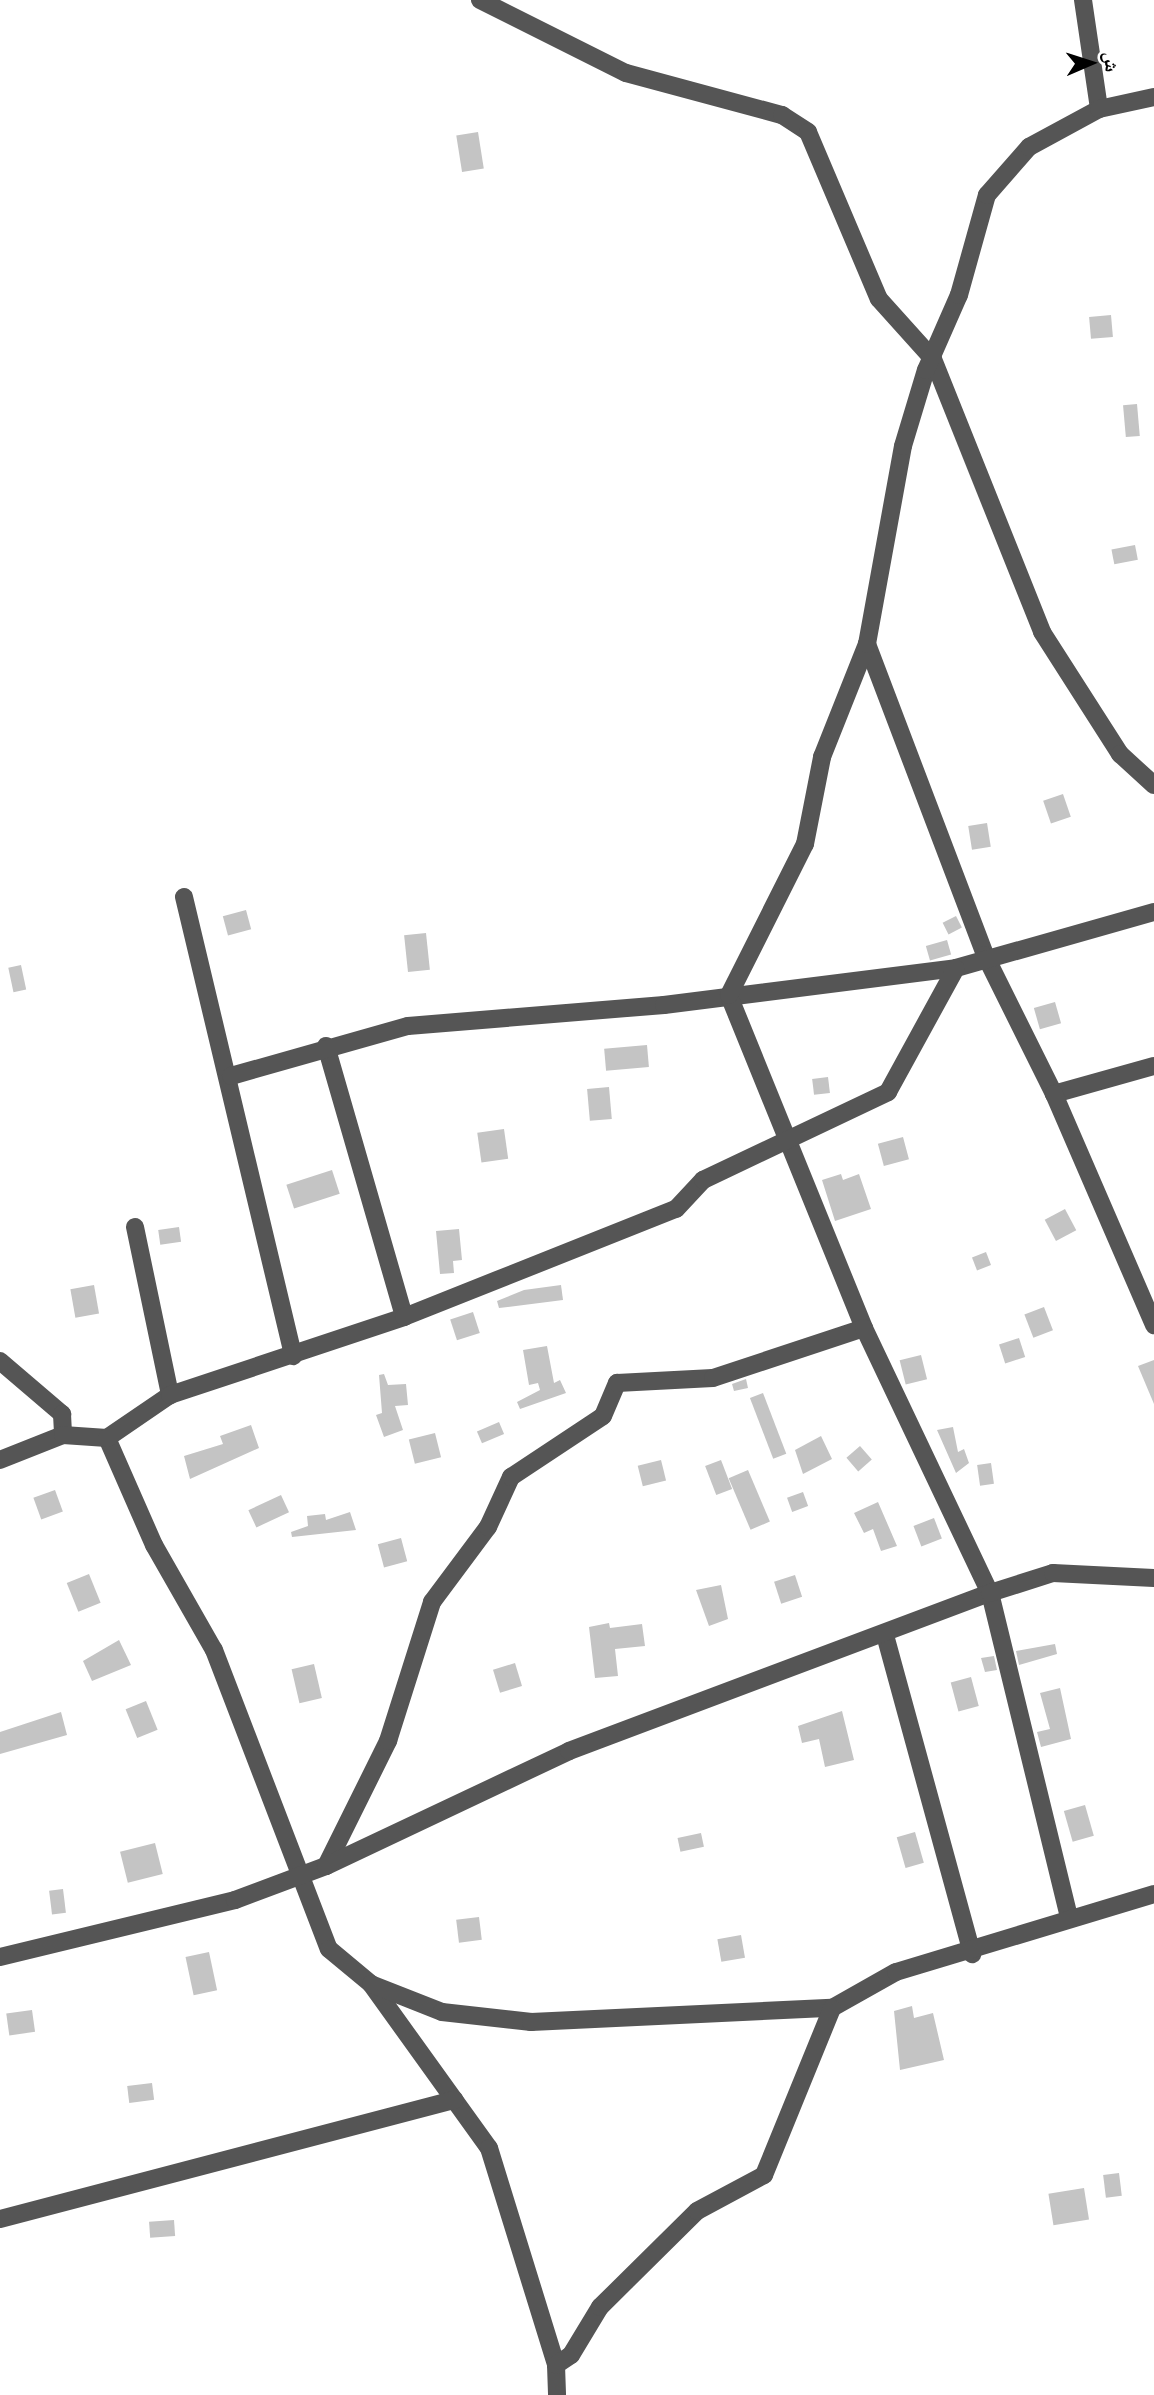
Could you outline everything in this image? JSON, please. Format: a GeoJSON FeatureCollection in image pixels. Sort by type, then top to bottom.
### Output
{"type":"FeatureCollection","features":[{"type":"Feature","properties":{"kind":"street"},"geometry":{"type":"LineString","coordinates":[[480,0],[626,73],[782,115],[808,132],[879,299],[933,359],[1042,632],[1120,754],[1154,785]]}},
{"type":"Feature","properties":{"kind":"street"},"geometry":{"type":"LineString","coordinates":[[1083,0],[1099,109]]}},
{"type":"Feature","properties":{"kind":"street"},"geometry":{"type":"LineString","coordinates":[[1069,1918],[990,1593],[864,1328],[729,995],[805,844],[822,757],[867,644],[904,446],[987,195],[1029,147],[1099,109],[1154,97]]}},
{"type":"Feature","properties":{"kind":"street"},"geometry":{"type":"LineString","coordinates":[[867,644],[985,955],[1054,1094],[1154,1325]]}},
{"type":"Feature","properties":{"kind":"street"},"geometry":{"type":"LineString","coordinates":[[184,897],[231,1076],[293,1356]]}},
{"type":"Feature","properties":{"kind":"street"},"geometry":{"type":"LineString","coordinates":[[231,1076],[326,1046],[408,1026],[729,995],[956,968],[985,955],[1154,912]]}},
{"type":"Feature","properties":{"kind":"street"},"geometry":{"type":"LineString","coordinates":[[0,1460],[63,1435],[107,1438],[170,1395],[404,1317],[676,1209],[703,1180],[888,1092],[956,968]]}},
{"type":"Feature","properties":{"kind":"street"},"geometry":{"type":"LineString","coordinates":[[326,1046],[404,1317]]}},
{"type":"Feature","properties":{"kind":"street"},"geometry":{"type":"LineString","coordinates":[[1054,1094],[1154,1066]]}},
{"type":"Feature","properties":{"kind":"street"},"geometry":{"type":"LineString","coordinates":[[135,1227],[170,1395]]}},
{"type":"Feature","properties":{"kind":"street"},"geometry":{"type":"LineString","coordinates":[[327,1866],[388,1741],[432,1602],[488,1527],[511,1478],[603,1416],[617,1383],[713,1378],[864,1328]]}},
{"type":"Feature","properties":{"kind":"street"},"geometry":{"type":"LineString","coordinates":[[0,1361],[62,1413],[63,1435]]}},
{"type":"Feature","properties":{"kind":"street"},"geometry":{"type":"LineString","coordinates":[[107,1438],[154,1545],[214,1650],[329,1949],[372,1984],[489,2148],[556,2365],[557,2395]]}},
{"type":"Feature","properties":{"kind":"street"},"geometry":{"type":"LineString","coordinates":[[0,1957],[235,1900],[299,1874],[327,1866],[569,1751],[885,1635],[990,1593],[1053,1573],[1154,1578]]}},
{"type":"Feature","properties":{"kind":"street"},"geometry":{"type":"LineString","coordinates":[[885,1635],[972,1954]]}},
{"type":"Feature","properties":{"kind":"street"},"geometry":{"type":"LineString","coordinates":[[372,1984],[442,2012],[531,2022],[832,2008],[896,1972],[972,1954],[1069,1918],[1154,1894]]}},
{"type":"Feature","properties":{"kind":"street"},"geometry":{"type":"LineString","coordinates":[[556,2365],[571,2355],[600,2306],[697,2211],[764,2175],[832,2008]]}},
{"type":"Feature","properties":{"kind":"street"},"geometry":{"type":"LineString","coordinates":[[0,2219],[455,2100]]}},
{"type":"Feature","properties":{"kind":"building"},"geometry":{"type":"Polygon","coordinates":[[[478,132],[484,169],[462,172],[456,135],[478,132]]]}},
{"type":"Feature","properties":{"kind":"building"},"geometry":{"type":"Polygon","coordinates":[[[1111,315],[1113,337],[1091,339],[1089,317],[1111,315]]]}},
{"type":"Feature","properties":{"kind":"building"},"geometry":{"type":"Polygon","coordinates":[[[1137,404],[1140,436],[1126,437],[1123,405],[1137,404]]]}},
{"type":"Feature","properties":{"kind":"building"},"geometry":{"type":"Polygon","coordinates":[[[1135,545],[1138,560],[1114,564],[1111,550],[1135,545]]]}},
{"type":"Feature","properties":{"kind":"building"},"geometry":{"type":"Polygon","coordinates":[[[1063,794],[1071,817],[1051,824],[1043,801],[1063,794]]]}},
{"type":"Feature","properties":{"kind":"building"},"geometry":{"type":"Polygon","coordinates":[[[987,823],[991,847],[972,850],[968,826],[987,823]]]}},
{"type":"Feature","properties":{"kind":"building"},"geometry":{"type":"Polygon","coordinates":[[[246,910],[251,929],[228,936],[223,916],[246,910]]]}},
{"type":"Feature","properties":{"kind":"building"},"geometry":{"type":"Polygon","coordinates":[[[956,916],[962,928],[949,934],[943,923],[956,916]]]}},
{"type":"Feature","properties":{"kind":"building"},"geometry":{"type":"Polygon","coordinates":[[[426,933],[430,970],[408,972],[404,935],[426,933]]]}},
{"type":"Feature","properties":{"kind":"building"},"geometry":{"type":"Polygon","coordinates":[[[947,940],[951,954],[930,960],[926,946],[947,940]]]}},
{"type":"Feature","properties":{"kind":"building"},"geometry":{"type":"Polygon","coordinates":[[[21,965],[26,989],[13,992],[8,968],[21,965]]]}},
{"type":"Feature","properties":{"kind":"building"},"geometry":{"type":"Polygon","coordinates":[[[1055,1002],[1061,1023],[1040,1029],[1034,1008],[1055,1002]]]}},
{"type":"Feature","properties":{"kind":"building"},"geometry":{"type":"Polygon","coordinates":[[[647,1045],[649,1067],[606,1071],[604,1049],[647,1045]]]}},
{"type":"Feature","properties":{"kind":"building"},"geometry":{"type":"Polygon","coordinates":[[[828,1077],[830,1093],[814,1095],[812,1079],[828,1077]]]}},
{"type":"Feature","properties":{"kind":"building"},"geometry":{"type":"Polygon","coordinates":[[[609,1087],[612,1119],[590,1121],[587,1089],[609,1087]]]}},
{"type":"Feature","properties":{"kind":"building"},"geometry":{"type":"Polygon","coordinates":[[[504,1129],[508,1159],[481,1162],[477,1133],[504,1129]]]}},
{"type":"Feature","properties":{"kind":"building"},"geometry":{"type":"Polygon","coordinates":[[[903,1137],[909,1159],[884,1166],[878,1144],[903,1137]]]}},
{"type":"Feature","properties":{"kind":"building"},"geometry":{"type":"Polygon","coordinates":[[[332,1170],[340,1194],[294,1209],[286,1185],[332,1170]]]}},
{"type":"Feature","properties":{"kind":"building"},"geometry":{"type":"Polygon","coordinates":[[[841,1174],[843,1180],[859,1174],[871,1209],[835,1221],[822,1180],[841,1174]]]}},
{"type":"Feature","properties":{"kind":"building"},"geometry":{"type":"Polygon","coordinates":[[[1065,1209],[1076,1230],[1056,1241],[1045,1220],[1065,1209]]]}},
{"type":"Feature","properties":{"kind":"building"},"geometry":{"type":"Polygon","coordinates":[[[179,1227],[181,1242],[160,1245],[158,1230],[179,1227]]]}},
{"type":"Feature","properties":{"kind":"building"},"geometry":{"type":"Polygon","coordinates":[[[459,1229],[462,1260],[453,1261],[454,1273],[440,1274],[436,1231],[459,1229]]]}},
{"type":"Feature","properties":{"kind":"building"},"geometry":{"type":"Polygon","coordinates":[[[986,1252],[991,1265],[977,1270],[972,1257],[986,1252]]]}},
{"type":"Feature","properties":{"kind":"building"},"geometry":{"type":"Polygon","coordinates":[[[94,1285],[99,1314],[75,1318],[70,1289],[94,1285]]]}},
{"type":"Feature","properties":{"kind":"building"},"geometry":{"type":"Polygon","coordinates":[[[561,1285],[563,1300],[499,1308],[497,1301],[524,1290],[561,1285]]]}},
{"type":"Feature","properties":{"kind":"building"},"geometry":{"type":"Polygon","coordinates":[[[1044,1307],[1053,1330],[1033,1338],[1024,1315],[1044,1307]]]}},
{"type":"Feature","properties":{"kind":"building"},"geometry":{"type":"Polygon","coordinates":[[[473,1312],[480,1333],[457,1340],[450,1319],[473,1312]]]}},
{"type":"Feature","properties":{"kind":"building"},"geometry":{"type":"Polygon","coordinates":[[[1019,1338],[1025,1357],[1005,1364],[999,1344],[1019,1338]]]}},
{"type":"Feature","properties":{"kind":"building"},"geometry":{"type":"Polygon","coordinates":[[[547,1346],[554,1383],[560,1380],[566,1393],[520,1409],[517,1402],[540,1390],[538,1383],[529,1385],[523,1350],[547,1346]]]}},
{"type":"Feature","properties":{"kind":"building"},"geometry":{"type":"Polygon","coordinates":[[[921,1355],[927,1379],[906,1385],[900,1360],[921,1355]]]}},
{"type":"Feature","properties":{"kind":"building"},"geometry":{"type":"Polygon","coordinates":[[[1154,1360],[1154,1404],[1138,1366],[1154,1360]]]}},
{"type":"Feature","properties":{"kind":"building"},"geometry":{"type":"Polygon","coordinates":[[[384,1374],[388,1385],[406,1384],[408,1405],[395,1406],[403,1430],[384,1437],[376,1415],[382,1413],[379,1375],[384,1374]]]}},
{"type":"Feature","properties":{"kind":"building"},"geometry":{"type":"Polygon","coordinates":[[[746,1379],[748,1388],[734,1391],[732,1384],[746,1379]]]}},
{"type":"Feature","properties":{"kind":"building"},"geometry":{"type":"Polygon","coordinates":[[[763,1393],[786,1454],[773,1459],[750,1398],[763,1393]]]}},
{"type":"Feature","properties":{"kind":"building"},"geometry":{"type":"Polygon","coordinates":[[[499,1422],[504,1434],[482,1443],[477,1431],[499,1422]]]}},
{"type":"Feature","properties":{"kind":"building"},"geometry":{"type":"Polygon","coordinates":[[[251,1425],[259,1448],[190,1479],[184,1456],[223,1444],[220,1436],[251,1425]]]}},
{"type":"Feature","properties":{"kind":"building"},"geometry":{"type":"Polygon","coordinates":[[[953,1427],[958,1452],[964,1449],[969,1463],[956,1473],[937,1430],[953,1427]]]}},
{"type":"Feature","properties":{"kind":"building"},"geometry":{"type":"Polygon","coordinates":[[[435,1433],[441,1457],[415,1464],[409,1440],[435,1433]]]}},
{"type":"Feature","properties":{"kind":"building"},"geometry":{"type":"Polygon","coordinates":[[[821,1436],[832,1459],[803,1474],[795,1450],[821,1436]]]}},
{"type":"Feature","properties":{"kind":"building"},"geometry":{"type":"Polygon","coordinates":[[[860,1446],[872,1460],[858,1471],[846,1458],[860,1446]]]}},
{"type":"Feature","properties":{"kind":"building"},"geometry":{"type":"Polygon","coordinates":[[[661,1460],[666,1480],[643,1486],[638,1466],[661,1460]]]}},
{"type":"Feature","properties":{"kind":"building"},"geometry":{"type":"Polygon","coordinates":[[[721,1460],[732,1489],[716,1495],[705,1466],[721,1460]]]}},
{"type":"Feature","properties":{"kind":"building"},"geometry":{"type":"Polygon","coordinates":[[[991,1463],[994,1484],[980,1486],[977,1465],[991,1463]]]}},
{"type":"Feature","properties":{"kind":"building"},"geometry":{"type":"Polygon","coordinates":[[[748,1470],[770,1522],[751,1530],[729,1478],[748,1470]]]}},
{"type":"Feature","properties":{"kind":"building"},"geometry":{"type":"Polygon","coordinates":[[[55,1490],[63,1512],[41,1519],[33,1498],[55,1490]]]}},
{"type":"Feature","properties":{"kind":"building"},"geometry":{"type":"Polygon","coordinates":[[[803,1492],[808,1506],[792,1512],[787,1498],[803,1492]]]}},
{"type":"Feature","properties":{"kind":"building"},"geometry":{"type":"Polygon","coordinates":[[[281,1495],[289,1512],[256,1527],[248,1510],[281,1495]]]}},
{"type":"Feature","properties":{"kind":"building"},"geometry":{"type":"Polygon","coordinates":[[[878,1502],[897,1546],[881,1551],[873,1529],[864,1533],[854,1513],[878,1502]]]}},
{"type":"Feature","properties":{"kind":"building"},"geometry":{"type":"Polygon","coordinates":[[[350,1512],[356,1530],[292,1537],[291,1532],[308,1526],[307,1516],[325,1514],[326,1520],[350,1512]]]}},
{"type":"Feature","properties":{"kind":"building"},"geometry":{"type":"Polygon","coordinates":[[[934,1518],[942,1539],[921,1546],[913,1526],[934,1518]]]}},
{"type":"Feature","properties":{"kind":"building"},"geometry":{"type":"Polygon","coordinates":[[[401,1538],[407,1561],[384,1567],[378,1544],[401,1538]]]}},
{"type":"Feature","properties":{"kind":"building"},"geometry":{"type":"Polygon","coordinates":[[[89,1574],[101,1603],[78,1612],[67,1583],[89,1574]]]}},
{"type":"Feature","properties":{"kind":"building"},"geometry":{"type":"Polygon","coordinates":[[[795,1575],[802,1597],[781,1604],[774,1582],[795,1575]]]}},
{"type":"Feature","properties":{"kind":"building"},"geometry":{"type":"Polygon","coordinates":[[[721,1585],[728,1619],[709,1626],[696,1590],[721,1585]]]}},
{"type":"Feature","properties":{"kind":"building"},"geometry":{"type":"Polygon","coordinates":[[[609,1623],[610,1628],[642,1624],[645,1646],[615,1649],[618,1676],[595,1678],[589,1627],[609,1623]]]}},
{"type":"Feature","properties":{"kind":"building"},"geometry":{"type":"Polygon","coordinates":[[[119,1640],[131,1665],[92,1681],[83,1661],[119,1640]]]}},
{"type":"Feature","properties":{"kind":"building"},"geometry":{"type":"Polygon","coordinates":[[[1055,1644],[1057,1654],[1019,1665],[1016,1651],[1055,1644]]]}},
{"type":"Feature","properties":{"kind":"building"},"geometry":{"type":"Polygon","coordinates":[[[994,1656],[997,1670],[985,1672],[981,1658],[994,1656]]]}},
{"type":"Feature","properties":{"kind":"building"},"geometry":{"type":"Polygon","coordinates":[[[515,1663],[522,1686],[500,1693],[493,1670],[515,1663]]]}},
{"type":"Feature","properties":{"kind":"building"},"geometry":{"type":"Polygon","coordinates":[[[314,1664],[322,1698],[299,1703],[292,1669],[314,1664]]]}},
{"type":"Feature","properties":{"kind":"building"},"geometry":{"type":"Polygon","coordinates":[[[971,1677],[979,1706],[958,1711],[951,1682],[971,1677]]]}},
{"type":"Feature","properties":{"kind":"building"},"geometry":{"type":"Polygon","coordinates":[[[1060,1688],[1071,1739],[1041,1747],[1037,1732],[1050,1729],[1040,1693],[1060,1688]]]}},
{"type":"Feature","properties":{"kind":"building"},"geometry":{"type":"Polygon","coordinates":[[[146,1701],[158,1730],[137,1738],[126,1709],[146,1701]]]}},
{"type":"Feature","properties":{"kind":"building"},"geometry":{"type":"Polygon","coordinates":[[[842,1711],[854,1760],[825,1767],[819,1739],[802,1743],[798,1726],[842,1711]]]}},
{"type":"Feature","properties":{"kind":"building"},"geometry":{"type":"Polygon","coordinates":[[[61,1712],[67,1735],[0,1754],[0,1732],[61,1712]]]}},
{"type":"Feature","properties":{"kind":"building"},"geometry":{"type":"Polygon","coordinates":[[[1085,1805],[1094,1836],[1073,1842],[1064,1811],[1085,1805]]]}},
{"type":"Feature","properties":{"kind":"building"},"geometry":{"type":"Polygon","coordinates":[[[915,1832],[924,1863],[906,1868],[897,1837],[915,1832]]]}},
{"type":"Feature","properties":{"kind":"building"},"geometry":{"type":"Polygon","coordinates":[[[701,1833],[704,1847],[680,1852],[678,1838],[701,1833]]]}},
{"type":"Feature","properties":{"kind":"building"},"geometry":{"type":"Polygon","coordinates":[[[155,1843],[163,1874],[128,1883],[120,1852],[155,1843]]]}},
{"type":"Feature","properties":{"kind":"building"},"geometry":{"type":"Polygon","coordinates":[[[63,1889],[66,1913],[52,1915],[49,1891],[63,1889]]]}},
{"type":"Feature","properties":{"kind":"building"},"geometry":{"type":"Polygon","coordinates":[[[479,1917],[482,1940],[459,1943],[456,1920],[479,1917]]]}},
{"type":"Feature","properties":{"kind":"building"},"geometry":{"type":"Polygon","coordinates":[[[741,1935],[745,1958],[721,1962],[717,1939],[741,1935]]]}},
{"type":"Feature","properties":{"kind":"building"},"geometry":{"type":"Polygon","coordinates":[[[209,1952],[217,1990],[194,1995],[186,1957],[209,1952]]]}},
{"type":"Feature","properties":{"kind":"building"},"geometry":{"type":"Polygon","coordinates":[[[912,2006],[914,2018],[933,2013],[944,2060],[900,2070],[894,2011],[912,2006]]]}},
{"type":"Feature","properties":{"kind":"building"},"geometry":{"type":"Polygon","coordinates":[[[32,2010],[35,2032],[9,2035],[6,2014],[32,2010]]]}},
{"type":"Feature","properties":{"kind":"building"},"geometry":{"type":"Polygon","coordinates":[[[152,2083],[154,2100],[129,2103],[127,2086],[152,2083]]]}},
{"type":"Feature","properties":{"kind":"building"},"geometry":{"type":"Polygon","coordinates":[[[1119,2173],[1122,2196],[1106,2198],[1103,2175],[1119,2173]]]}},
{"type":"Feature","properties":{"kind":"building"},"geometry":{"type":"Polygon","coordinates":[[[1084,2188],[1089,2220],[1053,2225],[1048,2194],[1084,2188]]]}},
{"type":"Feature","properties":{"kind":"building"},"geometry":{"type":"Polygon","coordinates":[[[174,2220],[175,2236],[150,2238],[149,2222],[174,2220]]]}}]}
